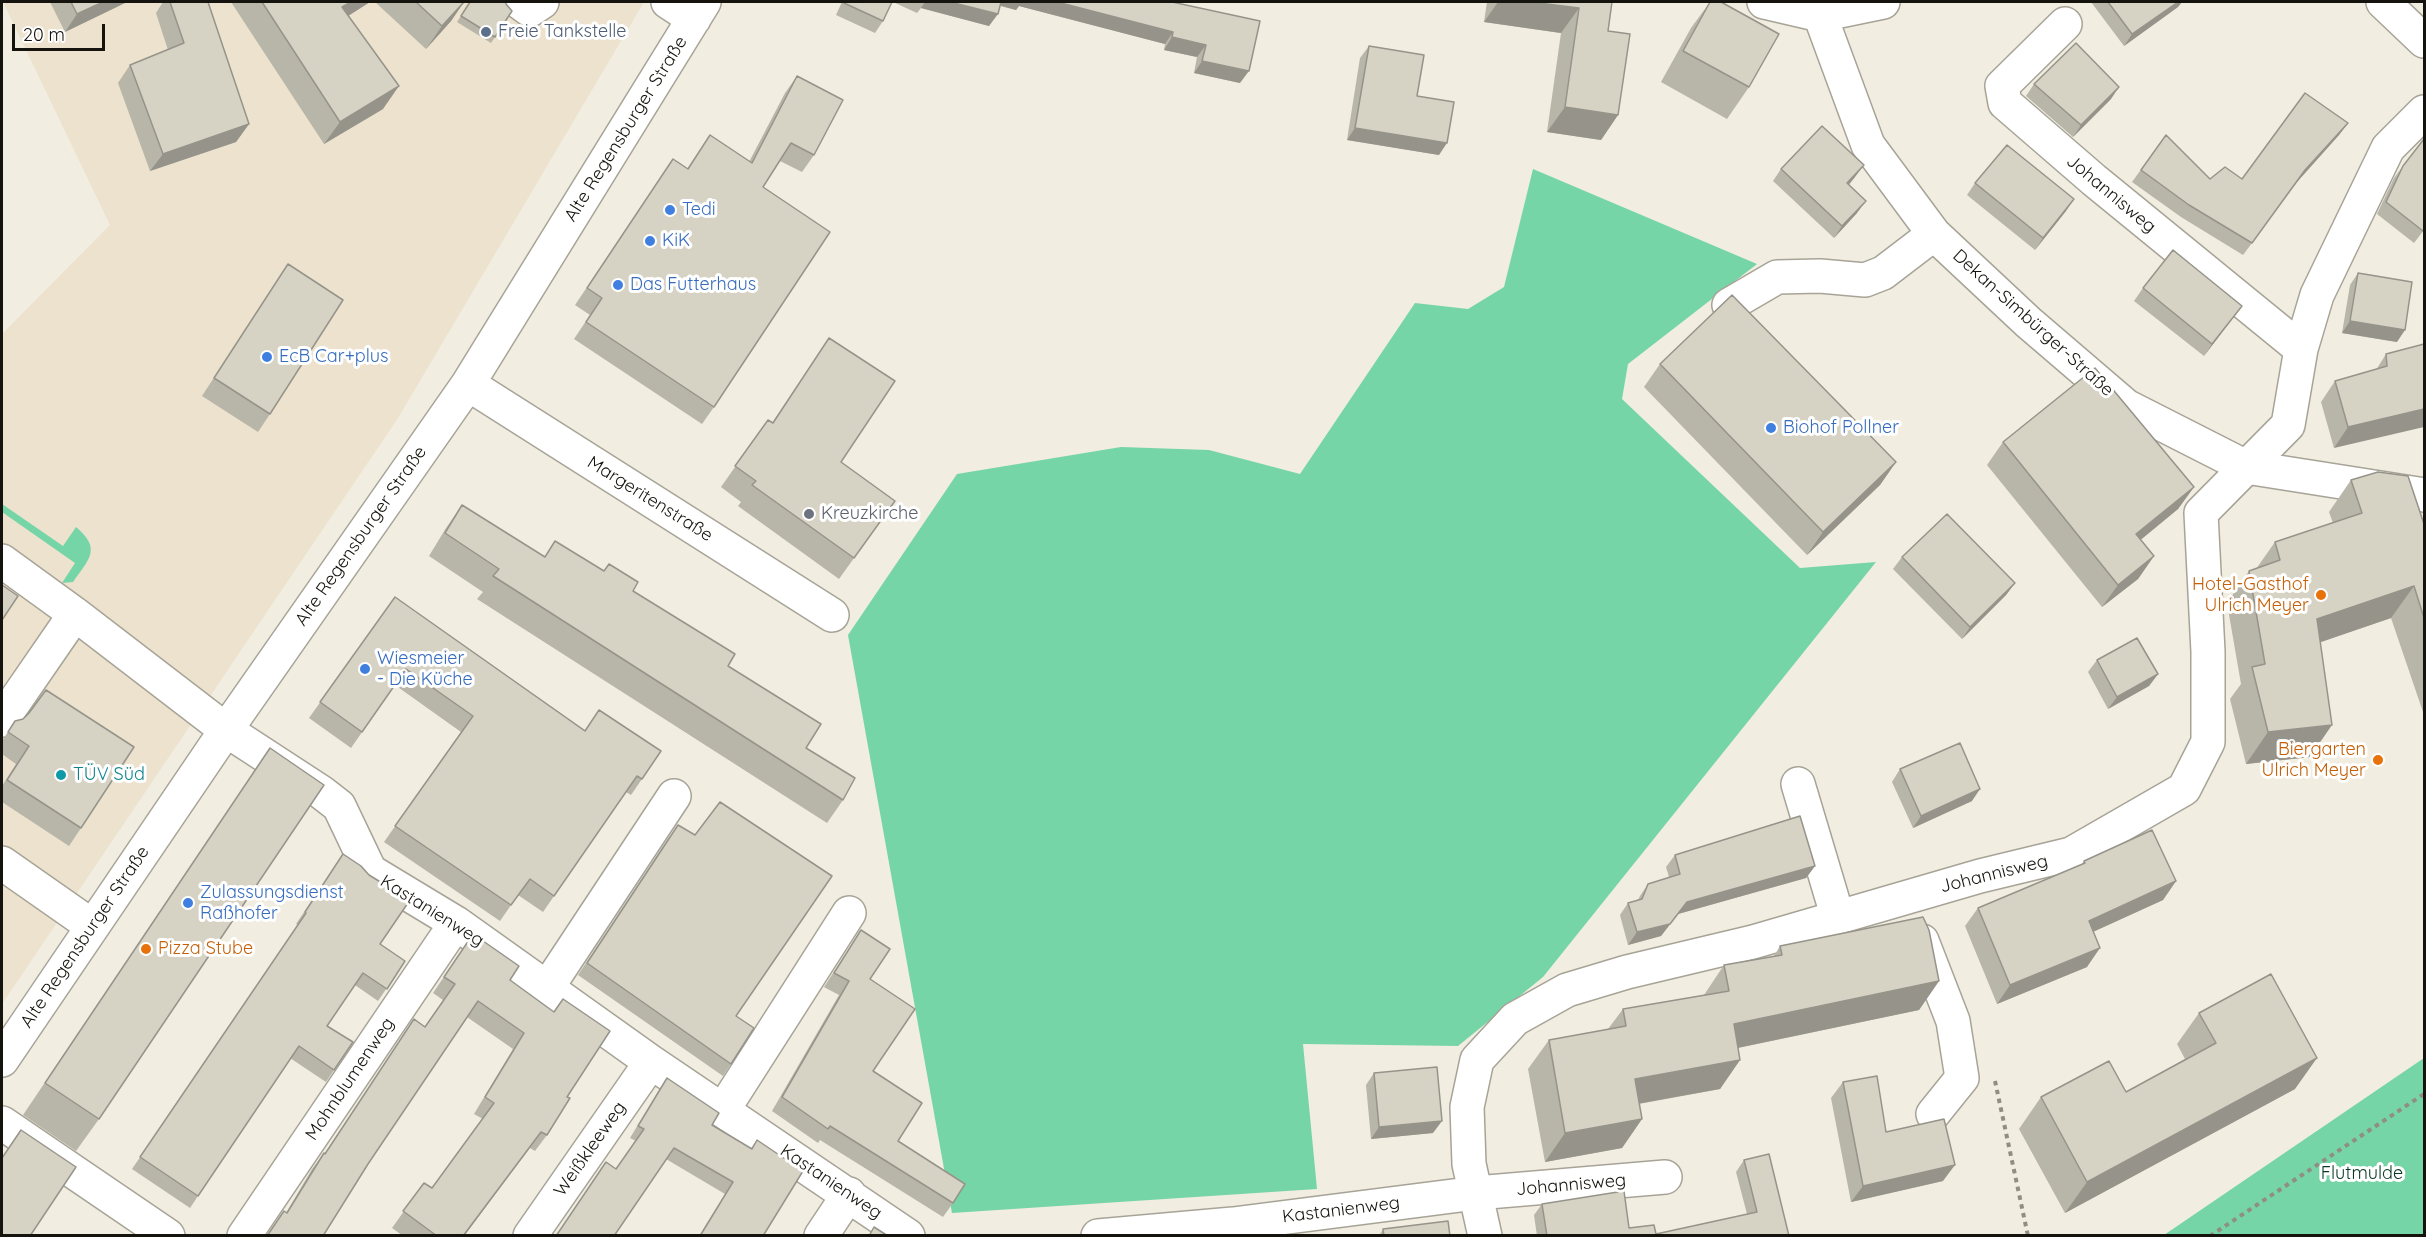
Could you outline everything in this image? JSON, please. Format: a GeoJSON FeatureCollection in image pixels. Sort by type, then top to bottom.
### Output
{"type":"FeatureCollection","features":[{"type":"Feature","properties":{"kind":"street"},"geometry":{"type":"LineString","coordinates":[[519,2],[530,10],[542,2]]}},
{"type":"Feature","properties":{"kind":"street"},"geometry":{"type":"LineString","coordinates":[[1764,2],[1820,15],[1883,2]]}},
{"type":"Feature","properties":{"kind":"street"},"geometry":{"type":"LineString","coordinates":[[2383,2],[2424,41]]}},
{"type":"Feature","properties":{"kind":"street","name":"Alte Regensburger Straße"},"geometry":{"type":"LineString","coordinates":[[2,1060],[226,730],[468,384],[688,7]]}},
{"type":"Feature","properties":{"kind":"street","name":"Dekan-Simbürger-Straße"},"geometry":{"type":"LineString","coordinates":[[1820,15],[1868,146],[1934,234],[2028,322],[2126,406],[2246,467],[2424,495]]}},
{"type":"Feature","properties":{"kind":"street","name":"Johannisweg"},"geometry":{"type":"LineString","coordinates":[[2065,24],[2002,86],[2005,103],[2094,180],[2301,349]]}},
{"type":"Feature","properties":{"kind":"street","name":"Johannisweg"},"geometry":{"type":"LineString","coordinates":[[1485,1236],[1468,1164],[1467,1107],[1477,1060],[1515,1019],[1577,987],[1627,972],[1753,942],[1904,898],[2071,854],[2184,789],[2208,742],[2208,652],[2201,513],[2288,425],[2301,349],[2318,295],[2388,148],[2424,112]]}},
{"type":"Feature","properties":{"kind":"street"},"geometry":{"type":"LineString","coordinates":[[1729,305],[1777,277],[1820,276],[1864,280],[1883,273],[1934,234]]}},
{"type":"Feature","properties":{"kind":"street","name":"Margeritenstraße"},"geometry":{"type":"LineString","coordinates":[[468,384],[832,615]]}},
{"type":"Feature","properties":{"kind":"street","name":"Kastanienweg"},"geometry":{"type":"LineString","coordinates":[[2,561],[226,730],[339,806],[370,871],[456,923],[651,1062],[908,1236]]}},
{"type":"Feature","properties":{"kind":"street"},"geometry":{"type":"LineString","coordinates":[[2,720],[75,614]]}},
{"type":"Feature","properties":{"kind":"street"},"geometry":{"type":"LineString","coordinates":[[1798,784],[1838,918]]}},
{"type":"Feature","properties":{"kind":"street"},"geometry":{"type":"LineString","coordinates":[[547,988],[674,796]]}},
{"type":"Feature","properties":{"kind":"street"},"geometry":{"type":"LineString","coordinates":[[2,863],[92,926]]}},
{"type":"Feature","properties":{"kind":"street"},"geometry":{"type":"LineString","coordinates":[[1904,898],[1953,1021],[1962,1078],[1933,1114]]}},
{"type":"Feature","properties":{"kind":"street"},"geometry":{"type":"LineString","coordinates":[[723,1110],[849,913]]}},
{"type":"Feature","properties":{"kind":"street","name":"Mohnblumenweg"},"geometry":{"type":"LineString","coordinates":[[244,1236],[456,923]]}},
{"type":"Feature","properties":{"kind":"street","name":"Weißkleeweg"},"geometry":{"type":"LineString","coordinates":[[530,1236],[651,1062]]}},
{"type":"Feature","properties":{"kind":"street"},"geometry":{"type":"LineString","coordinates":[[2,1123],[168,1236]]}},
{"type":"Feature","properties":{"kind":"street","name":"Johannisweg"},"geometry":{"type":"LineString","coordinates":[[1476,1193],[1665,1177]]}},
{"type":"Feature","properties":{"kind":"street","name":"Kastanienweg"},"geometry":{"type":"LineString","coordinates":[[1098,1236],[1233,1224],[1476,1193]]}},
{"type":"Feature","properties":{"kind":"street"},"geometry":{"type":"LineString","coordinates":[[821,1236],[849,1194]]}},
{"type":"Feature","properties":{"kind":"path"},"geometry":{"type":"LineString","coordinates":[[2210,1236],[2424,1094]]}},
{"type":"Feature","properties":{"kind":"shaded area"},"geometry":{"type":"Polygon","coordinates":[[[7,2],[644,2],[398,418],[2,1004],[2,334],[110,225],[4,4],[7,2]]]}},
{"type":"Feature","properties":{"kind":"green space"},"geometry":{"type":"Polygon","coordinates":[[[1533,169],[1757,264],[1628,364],[1622,399],[1800,568],[1876,562],[1543,977],[1458,1046],[1303,1044],[1317,1189],[952,1213],[848,635],[957,474],[1121,447],[1209,450],[1300,474],[1415,303],[1468,309],[1504,287],[1533,169]]]}},
{"type":"Feature","properties":{"kind":"green space"},"geometry":{"type":"Polygon","coordinates":[[[2,504],[63,546],[76,527],[84,535],[91,548],[90,554],[73,582],[62,583],[75,563],[2,512],[2,504]]]}},
{"type":"Feature","properties":{"kind":"green space","name":"Flutmulde"},"geometry":{"type":"Polygon","coordinates":[[[2424,1058],[2424,1235],[2164,1235],[2424,1058]]]}},
{"type":"Feature","properties":{"kind":"building"},"geometry":{"type":"Polygon","coordinates":[[[71,2],[103,2],[77,14],[71,2]]]}},
{"type":"Feature","properties":{"kind":"building"},"geometry":{"type":"Polygon","coordinates":[[[170,2],[208,2],[249,124],[163,154],[130,65],[184,43],[170,2]]]}},
{"type":"Feature","properties":{"kind":"building"},"geometry":{"type":"Polygon","coordinates":[[[262,2],[351,2],[342,7],[399,86],[340,122],[262,2]]]}},
{"type":"Feature","properties":{"kind":"building"},"geometry":{"type":"Polygon","coordinates":[[[416,2],[464,2],[442,26],[416,2]]]}},
{"type":"Feature","properties":{"kind":"building","name":"Freie Tankstelle"},"geometry":{"type":"Polygon","coordinates":[[[470,2],[506,2],[512,11],[495,37],[461,16],[470,2]]]}},
{"type":"Feature","properties":{"kind":"building"},"geometry":{"type":"Polygon","coordinates":[[[845,2],[892,2],[883,21],[845,2]]]}},
{"type":"Feature","properties":{"kind":"building"},"geometry":{"type":"Polygon","coordinates":[[[950,2],[1001,2],[998,14],[950,2]]]}},
{"type":"Feature","properties":{"kind":"building"},"geometry":{"type":"Polygon","coordinates":[[[1057,2],[1172,2],[1260,21],[1249,71],[1202,61],[1206,45],[1172,37],[1173,32],[1057,2]]]}},
{"type":"Feature","properties":{"kind":"building"},"geometry":{"type":"Polygon","coordinates":[[[1531,2],[1612,2],[1608,31],[1630,34],[1618,115],[1565,107],[1579,8],[1531,2]]]}},
{"type":"Feature","properties":{"kind":"building"},"geometry":{"type":"Polygon","coordinates":[[[1710,2],[1721,2],[1779,34],[1749,87],[1683,51],[1710,2]]]}},
{"type":"Feature","properties":{"kind":"building"},"geometry":{"type":"Polygon","coordinates":[[[2108,2],[2178,2],[2132,34],[2108,2]]]}},
{"type":"Feature","properties":{"kind":"building"},"geometry":{"type":"Polygon","coordinates":[[[2076,43],[2119,87],[2081,125],[2034,84],[2076,43]]]}},
{"type":"Feature","properties":{"kind":"building"},"geometry":{"type":"Polygon","coordinates":[[[1369,46],[1424,55],[1417,96],[1454,102],[1447,143],[1355,128],[1369,46]]]}},
{"type":"Feature","properties":{"kind":"building"},"geometry":{"type":"Polygon","coordinates":[[[797,76],[843,100],[814,155],[791,143],[763,187],[830,232],[714,407],[586,322],[602,298],[587,288],[673,159],[688,169],[710,135],[752,163],[797,76]]]}},
{"type":"Feature","properties":{"kind":"building"},"geometry":{"type":"Polygon","coordinates":[[[2305,93],[2348,123],[2305,170],[2252,243],[2189,205],[2141,170],[2166,135],[2210,179],[2225,167],[2242,179],[2305,93]]]}},
{"type":"Feature","properties":{"kind":"building"},"geometry":{"type":"Polygon","coordinates":[[[1822,126],[1864,165],[1847,183],[1866,201],[1842,226],[1781,169],[1822,126]]]}},
{"type":"Feature","properties":{"kind":"building"},"geometry":{"type":"Polygon","coordinates":[[[2424,139],[2423,231],[2386,202],[2403,166],[2424,139]]]}},
{"type":"Feature","properties":{"kind":"building"},"geometry":{"type":"Polygon","coordinates":[[[2007,145],[2074,199],[2043,238],[1975,183],[2007,145]]]}},
{"type":"Feature","properties":{"kind":"building"},"geometry":{"type":"Polygon","coordinates":[[[2173,250],[2242,306],[2212,344],[2143,288],[2173,250]]]}},
{"type":"Feature","properties":{"kind":"building","name":"EcB Car+plus"},"geometry":{"type":"Polygon","coordinates":[[[288,264],[343,300],[270,414],[214,378],[288,264]]]}},
{"type":"Feature","properties":{"kind":"building"},"geometry":{"type":"Polygon","coordinates":[[[2358,273],[2412,282],[2405,330],[2350,321],[2358,273]]]}},
{"type":"Feature","properties":{"kind":"building"},"geometry":{"type":"Polygon","coordinates":[[[1732,295],[1896,462],[1823,532],[1660,364],[1732,295]]]}},
{"type":"Feature","properties":{"kind":"building"},"geometry":{"type":"Polygon","coordinates":[[[829,338],[895,381],[841,462],[895,501],[854,558],[752,485],[756,481],[735,466],[768,420],[773,423],[829,338]]]}},
{"type":"Feature","properties":{"kind":"building"},"geometry":{"type":"Polygon","coordinates":[[[2424,344],[2424,409],[2348,427],[2335,381],[2387,366],[2386,354],[2424,344]]]}},
{"type":"Feature","properties":{"kind":"building"},"geometry":{"type":"Polygon","coordinates":[[[2095,368],[2194,487],[2136,534],[2154,556],[2118,585],[2003,442],[2095,368]]]}},
{"type":"Feature","properties":{"kind":"building"},"geometry":{"type":"Polygon","coordinates":[[[2378,472],[2408,476],[2424,524],[2424,618],[2414,586],[2317,619],[2332,725],[2268,732],[2252,667],[2265,664],[2249,571],[2280,560],[2275,542],[2362,513],[2351,480],[2378,472]]]}},
{"type":"Feature","properties":{"kind":"building"},"geometry":{"type":"Polygon","coordinates":[[[462,505],[545,557],[555,541],[604,571],[609,564],[638,582],[633,591],[735,654],[728,666],[821,724],[806,748],[855,778],[843,800],[493,576],[499,569],[445,533],[462,505]]]}},
{"type":"Feature","properties":{"kind":"building"},"geometry":{"type":"Polygon","coordinates":[[[1947,514],[2015,583],[1970,627],[1902,557],[1947,514]]]}},
{"type":"Feature","properties":{"kind":"building"},"geometry":{"type":"Polygon","coordinates":[[[2,585],[18,596],[2,620],[2,585]]]}},
{"type":"Feature","properties":{"kind":"building"},"geometry":{"type":"Polygon","coordinates":[[[395,597],[585,731],[599,710],[661,751],[642,779],[637,776],[554,896],[530,879],[511,905],[395,826],[473,716],[406,669],[362,732],[320,702],[395,597]]]}},
{"type":"Feature","properties":{"kind":"building"},"geometry":{"type":"Polygon","coordinates":[[[2137,638],[2158,674],[2117,697],[2097,660],[2137,638]]]}},
{"type":"Feature","properties":{"kind":"building","name":"TÜV Süd"},"geometry":{"type":"Polygon","coordinates":[[[46,690],[134,747],[81,828],[7,780],[29,746],[8,732],[15,721],[23,719],[29,713],[46,690]]]}},
{"type":"Feature","properties":{"kind":"building"},"geometry":{"type":"Polygon","coordinates":[[[1960,743],[1980,789],[1921,816],[1900,769],[1960,743]]]}},
{"type":"Feature","properties":{"kind":"building"},"geometry":{"type":"Polygon","coordinates":[[[270,748],[324,785],[99,1119],[45,1083],[270,748]]]}},
{"type":"Feature","properties":{"kind":"building"},"geometry":{"type":"Polygon","coordinates":[[[720,802],[832,876],[736,1016],[754,1028],[731,1064],[587,963],[678,825],[695,835],[720,802]]]}},
{"type":"Feature","properties":{"kind":"building"},"geometry":{"type":"Polygon","coordinates":[[[1800,816],[1815,866],[1687,902],[1670,924],[1637,932],[1628,903],[1642,899],[1648,884],[1680,874],[1675,855],[1800,816]]]}},
{"type":"Feature","properties":{"kind":"building"},"geometry":{"type":"Polygon","coordinates":[[[2152,830],[2176,881],[2089,921],[2100,948],[2010,985],[1978,908],[2085,863],[2084,861],[2152,830]]]}},
{"type":"Feature","properties":{"kind":"building"},"geometry":{"type":"Polygon","coordinates":[[[343,854],[361,866],[369,875],[410,900],[380,944],[405,961],[387,989],[363,973],[327,1026],[353,1042],[334,1070],[299,1046],[198,1196],[140,1157],[306,913],[343,854]]]}},
{"type":"Feature","properties":{"kind":"building"},"geometry":{"type":"Polygon","coordinates":[[[1923,917],[1929,930],[1939,981],[1734,1024],[1740,1060],[1635,1079],[1642,1119],[1565,1133],[1549,1040],[1626,1026],[1623,1009],[1729,991],[1724,965],[1782,955],[1780,946],[1923,917]]]}},
{"type":"Feature","properties":{"kind":"building"},"geometry":{"type":"Polygon","coordinates":[[[861,930],[890,949],[870,979],[915,1009],[873,1071],[922,1103],[898,1141],[965,1184],[953,1203],[830,1126],[828,1129],[782,1097],[849,981],[834,973],[861,930]]]}},
{"type":"Feature","properties":{"kind":"building"},"geometry":{"type":"Polygon","coordinates":[[[473,934],[519,966],[510,980],[554,1012],[563,999],[610,1031],[567,1097],[570,1098],[547,1135],[541,1132],[463,1236],[437,1236],[403,1211],[424,1183],[432,1188],[494,1103],[485,1097],[524,1033],[478,1001],[368,1164],[323,1236],[267,1236],[284,1211],[287,1213],[324,1153],[414,1019],[425,1027],[455,984],[444,977],[473,934]]]}},
{"type":"Feature","properties":{"kind":"building"},"geometry":{"type":"Polygon","coordinates":[[[2271,974],[2317,1058],[2087,1182],[2041,1097],[2109,1061],[2126,1092],[2216,1043],[2199,1013],[2271,974]]]}},
{"type":"Feature","properties":{"kind":"building"},"geometry":{"type":"Polygon","coordinates":[[[1437,1067],[1442,1121],[1379,1127],[1374,1073],[1437,1067]]]}},
{"type":"Feature","properties":{"kind":"building"},"geometry":{"type":"Polygon","coordinates":[[[1877,1076],[1886,1132],[1944,1119],[1955,1165],[1863,1186],[1843,1082],[1877,1076]]]}},
{"type":"Feature","properties":{"kind":"building"},"geometry":{"type":"Polygon","coordinates":[[[667,1078],[719,1113],[712,1125],[752,1149],[757,1140],[803,1171],[763,1236],[700,1236],[733,1182],[674,1148],[614,1236],[556,1236],[606,1162],[616,1169],[644,1129],[638,1126],[667,1078]]]}},
{"type":"Feature","properties":{"kind":"building"},"geometry":{"type":"Polygon","coordinates":[[[21,1130],[76,1167],[30,1236],[2,1236],[2,1158],[21,1130]]]}},
{"type":"Feature","properties":{"kind":"building"},"geometry":{"type":"Polygon","coordinates":[[[1769,1154],[1789,1236],[1547,1236],[1542,1204],[1624,1191],[1629,1228],[1654,1225],[1656,1234],[1757,1212],[1744,1160],[1769,1154]]]}},
{"type":"Feature","properties":{"kind":"building"},"geometry":{"type":"Polygon","coordinates":[[[1448,1221],[1450,1236],[1384,1236],[1383,1229],[1448,1221]]]}},
{"type":"Feature","properties":{"kind":"building"},"geometry":{"type":"Polygon","coordinates":[[[874,1227],[888,1236],[869,1236],[874,1227]]]}},
{"type":"Feature","properties":{"kind":"place","name":"Freie Tankstelle"},"geometry":{"type":"Point","coordinates":[486,32]}},
{"type":"Feature","properties":{"kind":"place","name":"Tedi"},"geometry":{"type":"Point","coordinates":[670,210]}},
{"type":"Feature","properties":{"kind":"place","name":"KiK"},"geometry":{"type":"Point","coordinates":[650,241]}},
{"type":"Feature","properties":{"kind":"place","name":"Das Futterhaus"},"geometry":{"type":"Point","coordinates":[618,285]}},
{"type":"Feature","properties":{"kind":"place","name":"EcB Car+plus"},"geometry":{"type":"Point","coordinates":[267,357]}},
{"type":"Feature","properties":{"kind":"place","name":"Biohof Pollner"},"geometry":{"type":"Point","coordinates":[1771,428]}},
{"type":"Feature","properties":{"kind":"place","name":"Kreuzkirche"},"geometry":{"type":"Point","coordinates":[809,514]}},
{"type":"Feature","properties":{"kind":"place","name":"Hotel-Gasthof Ulrich Meyer"},"geometry":{"type":"Point","coordinates":[2321,595]}},
{"type":"Feature","properties":{"kind":"place","name":"Wiesmeier - Die Küche"},"geometry":{"type":"Point","coordinates":[365,669]}},
{"type":"Feature","properties":{"kind":"place","name":"Biergarten Ulrich Meyer"},"geometry":{"type":"Point","coordinates":[2378,760]}},
{"type":"Feature","properties":{"kind":"place","name":"TÜV Süd"},"geometry":{"type":"Point","coordinates":[61,775]}},
{"type":"Feature","properties":{"kind":"place","name":"Zulassungsdienst Raßhofer"},"geometry":{"type":"Point","coordinates":[188,903]}},
{"type":"Feature","properties":{"kind":"place","name":"Pizza Stube"},"geometry":{"type":"Point","coordinates":[146,949]}}]}
